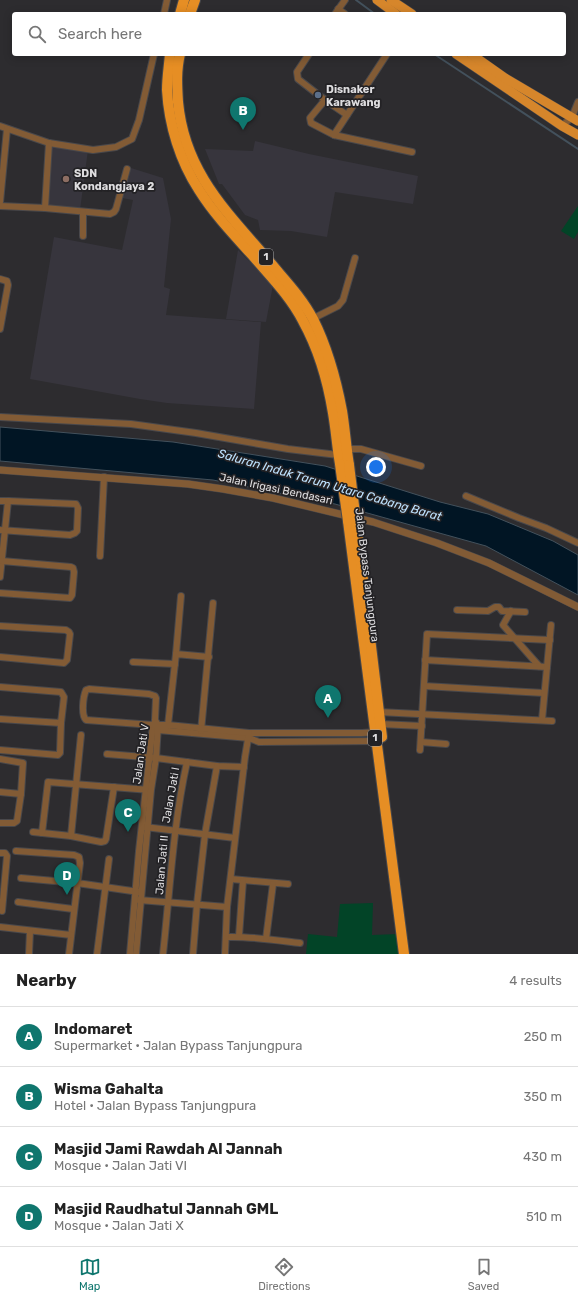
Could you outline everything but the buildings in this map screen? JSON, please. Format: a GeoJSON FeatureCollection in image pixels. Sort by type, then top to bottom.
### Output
{"type":"FeatureCollection","features":[{"type":"Feature","properties":{"kind":"highway"},"geometry":{"type":"LineString","coordinates":[[181,12],[184,0]]}},
{"type":"Feature","properties":{"kind":"highway"},"geometry":{"type":"LineString","coordinates":[[191,12],[195,0]]}},
{"type":"Feature","properties":{"kind":"highway","name":"Jalan Bypass Tanjungpura"},"geometry":{"type":"LineString","coordinates":[[170,56],[167,89],[169,110],[173,131],[187,168],[199,190],[217,215],[286,293],[303,321],[312,340],[325,376],[343,458],[379,712],[379,734],[404,954]]}},
{"type":"Feature","properties":{"kind":"highway","name":"Jalan Bypass Tanjungpura"},"geometry":{"type":"LineString","coordinates":[[180,56],[177,74],[179,111],[185,141],[197,170],[209,190],[295,291],[312,319],[330,358],[335,378],[342,412],[343,458]]}},
{"type":"Feature","properties":{"kind":"highway","name":"Jalan Bypass Tanjungpura"},"geometry":{"type":"LineString","coordinates":[[352,522],[379,734],[410,954]]}},
{"type":"Feature","properties":{"kind":"main road"},"geometry":{"type":"LineString","coordinates":[[377,0],[393,12]]}},
{"type":"Feature","properties":{"kind":"main road"},"geometry":{"type":"LineString","coordinates":[[391,0],[409,12]]}},
{"type":"Feature","properties":{"kind":"main road"},"geometry":{"type":"LineString","coordinates":[[459,56],[562,126],[578,135]]}},
{"type":"Feature","properties":{"kind":"main road"},"geometry":{"type":"LineString","coordinates":[[474,56],[505,78],[575,119]]}},
{"type":"Feature","properties":{"kind":"street"},"geometry":{"type":"LineString","coordinates":[[165,12],[168,0]]}},
{"type":"Feature","properties":{"kind":"street"},"geometry":{"type":"LineString","coordinates":[[337,11],[345,0]]}},
{"type":"Feature","properties":{"kind":"street"},"geometry":{"type":"LineString","coordinates":[[0,126],[49,143],[93,150],[103,150],[116,147],[132,139],[139,120],[154,56]]}},
{"type":"Feature","properties":{"kind":"street"},"geometry":{"type":"LineString","coordinates":[[308,56],[297,72],[298,79],[347,115]]}},
{"type":"Feature","properties":{"kind":"street"},"geometry":{"type":"LineString","coordinates":[[334,135],[386,56]]}},
{"type":"Feature","properties":{"kind":"street"},"geometry":{"type":"LineString","coordinates":[[325,100],[310,118],[311,123],[334,135],[412,152]]}},
{"type":"Feature","properties":{"kind":"street"},"geometry":{"type":"LineString","coordinates":[[562,126],[575,119],[578,102]]}},
{"type":"Feature","properties":{"kind":"street"},"geometry":{"type":"LineString","coordinates":[[0,202],[7,129]]}},
{"type":"Feature","properties":{"kind":"street"},"geometry":{"type":"LineString","coordinates":[[45,208],[49,143]]}},
{"type":"Feature","properties":{"kind":"street"},"geometry":{"type":"LineString","coordinates":[[0,206],[45,208],[106,214],[114,212],[126,169]]}},
{"type":"Feature","properties":{"kind":"street"},"geometry":{"type":"LineString","coordinates":[[83,212],[83,236]]}},
{"type":"Feature","properties":{"kind":"street"},"geometry":{"type":"LineString","coordinates":[[312,319],[338,306],[343,300],[355,258]]}},
{"type":"Feature","properties":{"kind":"street"},"geometry":{"type":"LineString","coordinates":[[0,279],[7,282],[8,285],[0,329]]}},
{"type":"Feature","properties":{"kind":"street"},"geometry":{"type":"LineString","coordinates":[[0,417],[131,424],[196,433],[343,458],[360,449],[421,466]]}},
{"type":"Feature","properties":{"kind":"street","name":"Jalan Irigasi Bendasari"},"geometry":{"type":"LineString","coordinates":[[0,470],[188,484],[238,491],[273,498],[373,522],[437,543],[489,563],[578,607]]}},
{"type":"Feature","properties":{"kind":"street"},"geometry":{"type":"LineString","coordinates":[[100,556],[104,478]]}},
{"type":"Feature","properties":{"kind":"street"},"geometry":{"type":"LineString","coordinates":[[466,496],[546,528],[578,543]]}},
{"type":"Feature","properties":{"kind":"street"},"geometry":{"type":"LineString","coordinates":[[0,501],[76,504],[78,508],[77,531],[70,535],[2,531]]}},
{"type":"Feature","properties":{"kind":"street"},"geometry":{"type":"LineString","coordinates":[[0,577],[2,531],[8,501]]}},
{"type":"Feature","properties":{"kind":"street"},"geometry":{"type":"LineString","coordinates":[[0,593],[70,598],[72,595],[74,572],[73,568],[71,567],[1,565]]}},
{"type":"Feature","properties":{"kind":"street"},"geometry":{"type":"LineString","coordinates":[[168,725],[181,596]]}},
{"type":"Feature","properties":{"kind":"street"},"geometry":{"type":"LineString","coordinates":[[201,731],[213,603]]}},
{"type":"Feature","properties":{"kind":"street"},"geometry":{"type":"LineString","coordinates":[[457,610],[488,610],[499,607],[502,611],[525,612]]}},
{"type":"Feature","properties":{"kind":"street"},"geometry":{"type":"LineString","coordinates":[[511,611],[503,625],[539,666]]}},
{"type":"Feature","properties":{"kind":"street"},"geometry":{"type":"LineString","coordinates":[[542,720],[551,625]]}},
{"type":"Feature","properties":{"kind":"street"},"geometry":{"type":"LineString","coordinates":[[0,626],[66,630],[70,632],[67,660],[64,663],[0,658]]}},
{"type":"Feature","properties":{"kind":"street"},"geometry":{"type":"LineString","coordinates":[[420,750],[427,634],[550,640]]}},
{"type":"Feature","properties":{"kind":"street"},"geometry":{"type":"LineString","coordinates":[[176,654],[209,657]]}},
{"type":"Feature","properties":{"kind":"street"},"geometry":{"type":"LineString","coordinates":[[425,660],[547,667]]}},
{"type":"Feature","properties":{"kind":"street"},"geometry":{"type":"LineString","coordinates":[[133,662],[175,664]]}},
{"type":"Feature","properties":{"kind":"street"},"geometry":{"type":"LineString","coordinates":[[424,686],[544,694]]}},
{"type":"Feature","properties":{"kind":"street"},"geometry":{"type":"LineString","coordinates":[[0,687],[61,692],[64,697],[60,753],[58,755],[0,750]]}},
{"type":"Feature","properties":{"kind":"street","name":"Jalan Jati V"},"geometry":{"type":"LineString","coordinates":[[138,900],[156,725],[156,698],[155,696],[149,694],[96,689],[86,690],[84,694],[83,717],[86,720],[156,725]]}},
{"type":"Feature","properties":{"kind":"street"},"geometry":{"type":"LineString","coordinates":[[379,712],[552,721]]}},
{"type":"Feature","properties":{"kind":"street"},"geometry":{"type":"LineString","coordinates":[[0,719],[61,723]]}},
{"type":"Feature","properties":{"kind":"street"},"geometry":{"type":"LineString","coordinates":[[156,725],[249,736],[259,742],[379,734],[422,726]]}},
{"type":"Feature","properties":{"kind":"street"},"geometry":{"type":"LineString","coordinates":[[156,725],[168,725],[201,731]]}},
{"type":"Feature","properties":{"kind":"street"},"geometry":{"type":"LineString","coordinates":[[71,836],[81,736]]}},
{"type":"Feature","properties":{"kind":"street"},"geometry":{"type":"LineString","coordinates":[[225,954],[227,907],[249,736]]}},
{"type":"Feature","properties":{"kind":"street"},"geometry":{"type":"LineString","coordinates":[[421,742],[446,744]]}},
{"type":"Feature","properties":{"kind":"street"},"geometry":{"type":"LineString","coordinates":[[0,823],[9,824],[16,822],[21,794],[24,753]]}},
{"type":"Feature","properties":{"kind":"street"},"geometry":{"type":"LineString","coordinates":[[107,754],[218,766],[244,767]]}},
{"type":"Feature","properties":{"kind":"street"},"geometry":{"type":"LineString","coordinates":[[0,760],[23,763]]}},
{"type":"Feature","properties":{"kind":"street","name":"Jalan Jati I"},"geometry":{"type":"LineString","coordinates":[[175,830],[187,762]]}},
{"type":"Feature","properties":{"kind":"street"},"geometry":{"type":"LineString","coordinates":[[193,954],[205,834],[218,766]]}},
{"type":"Feature","properties":{"kind":"street"},"geometry":{"type":"LineString","coordinates":[[42,832],[48,782],[77,783],[149,790]]}},
{"type":"Feature","properties":{"kind":"street"},"geometry":{"type":"LineString","coordinates":[[33,832],[71,836],[101,842],[105,841],[114,787]]}},
{"type":"Feature","properties":{"kind":"street"},"geometry":{"type":"LineString","coordinates":[[0,792],[21,794]]}},
{"type":"Feature","properties":{"kind":"street"},"geometry":{"type":"LineString","coordinates":[[145,827],[235,838]]}},
{"type":"Feature","properties":{"kind":"street","name":"Jalan Jati II"},"geometry":{"type":"LineString","coordinates":[[163,954],[175,830]]}},
{"type":"Feature","properties":{"kind":"street"},"geometry":{"type":"LineString","coordinates":[[16,851],[78,856],[80,863],[70,954]]}},
{"type":"Feature","properties":{"kind":"street"},"geometry":{"type":"LineString","coordinates":[[0,853],[5,853],[7,856],[2,886],[2,911]]}},
{"type":"Feature","properties":{"kind":"street"},"geometry":{"type":"LineString","coordinates":[[97,954],[109,860]]}},
{"type":"Feature","properties":{"kind":"street"},"geometry":{"type":"LineString","coordinates":[[21,878],[139,892]]}},
{"type":"Feature","properties":{"kind":"street"},"geometry":{"type":"LineString","coordinates":[[231,880],[288,884]]}},
{"type":"Feature","properties":{"kind":"street"},"geometry":{"type":"LineString","coordinates":[[239,936],[243,881]]}},
{"type":"Feature","properties":{"kind":"street"},"geometry":{"type":"LineString","coordinates":[[266,939],[273,884]]}},
{"type":"Feature","properties":{"kind":"street"},"geometry":{"type":"LineString","coordinates":[[138,900],[227,907]]}},
{"type":"Feature","properties":{"kind":"street"},"geometry":{"type":"LineString","coordinates":[[130,954],[138,900]]}},
{"type":"Feature","properties":{"kind":"street"},"geometry":{"type":"LineString","coordinates":[[136,954],[138,900]]}},
{"type":"Feature","properties":{"kind":"street"},"geometry":{"type":"LineString","coordinates":[[18,902],[74,909]]}},
{"type":"Feature","properties":{"kind":"street"},"geometry":{"type":"LineString","coordinates":[[0,927],[71,935]]}},
{"type":"Feature","properties":{"kind":"street"},"geometry":{"type":"LineString","coordinates":[[29,954],[30,931]]}},
{"type":"Feature","properties":{"kind":"street"},"geometry":{"type":"LineString","coordinates":[[226,937],[239,936],[300,943]]}},
{"type":"Feature","properties":{"kind":"shaded area"},"geometry":{"type":"Polygon","coordinates":[[[255,141],[309,154],[418,176],[413,204],[335,192],[327,237],[291,231],[260,230],[258,220],[245,215],[222,184],[219,184],[205,149],[253,151],[255,141]]]}},
{"type":"Feature","properties":{"kind":"shaded area","name":"SDN Kondangjaya 2"},"geometry":{"type":"Polygon","coordinates":[[[51,145],[88,150],[80,210],[46,207],[51,145]]]}},
{"type":"Feature","properties":{"kind":"shaded area"},"geometry":{"type":"Polygon","coordinates":[[[131,168],[163,178],[171,219],[164,287],[170,289],[166,315],[261,322],[254,409],[167,403],[30,379],[54,237],[122,250],[133,200],[122,198],[131,168]]]}},
{"type":"Feature","properties":{"kind":"shaded area"},"geometry":{"type":"Polygon","coordinates":[[[238,250],[273,285],[266,322],[226,319],[238,250]]]}},
{"type":"Feature","properties":{"kind":"green space"},"geometry":{"type":"Polygon","coordinates":[[[578,206],[578,232],[574,239],[561,231],[578,206]]]}},
{"type":"Feature","properties":{"kind":"green space"},"geometry":{"type":"Polygon","coordinates":[[[373,903],[372,935],[398,934],[400,954],[306,954],[308,934],[337,937],[340,904],[373,903]]]}},
{"type":"Feature","properties":{"kind":"water","name":"Saluran Induk Tarum Utara Cabang Barat"},"geometry":{"type":"Polygon","coordinates":[[[0,427],[173,442],[325,466],[440,502],[488,514],[553,541],[578,555],[578,595],[486,546],[335,504],[213,480],[0,461],[0,427]]]}},
{"type":"Feature","properties":{"kind":"waterway"},"geometry":{"type":"LineString","coordinates":[[356,0],[372,12]]}},
{"type":"Feature","properties":{"kind":"waterway"},"geometry":{"type":"LineString","coordinates":[[437,56],[578,149]]}},
{"type":"Feature","properties":{"kind":"place","name":"Disnaker Karawang"},"geometry":{"type":"Point","coordinates":[318,95]}},
{"type":"Feature","properties":{"kind":"place","name":"Wisma Gahalta"},"geometry":{"type":"Point","coordinates":[243,130]}},
{"type":"Feature","properties":{"kind":"place","name":"SDN Kondangjaya 2"},"geometry":{"type":"Point","coordinates":[66,179]}},
{"type":"Feature","properties":{"kind":"place","name":"Indomaret"},"geometry":{"type":"Point","coordinates":[328,718]}},
{"type":"Feature","properties":{"kind":"place","name":"Masjid Jami Rawdah Al Jannah"},"geometry":{"type":"Point","coordinates":[128,832]}},
{"type":"Feature","properties":{"kind":"place","name":"Masjid Raudhatul Jannah GML"},"geometry":{"type":"Point","coordinates":[67,895]}}]}
